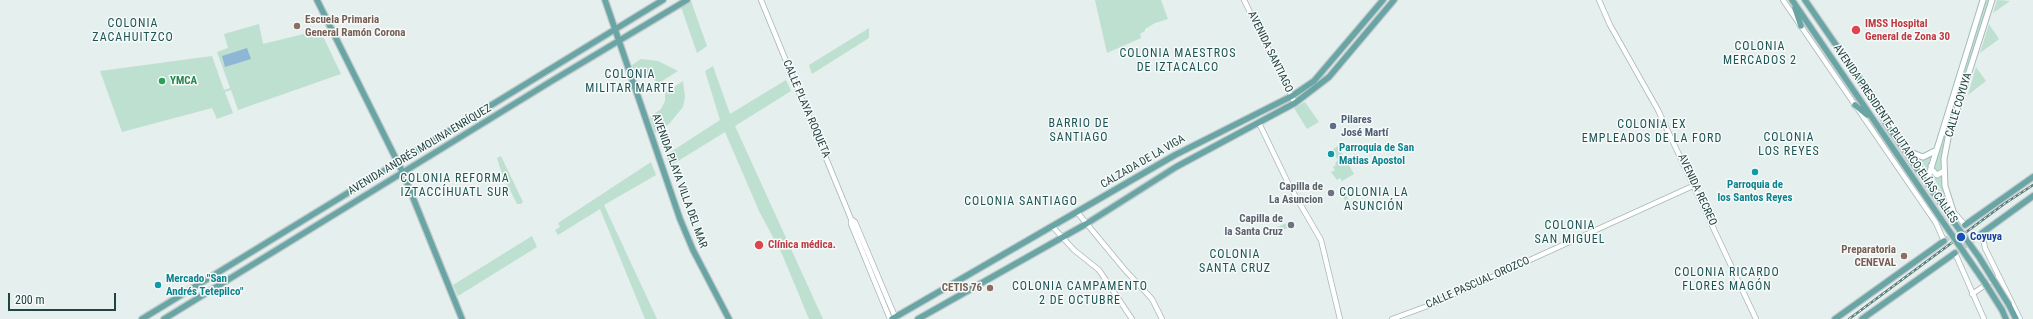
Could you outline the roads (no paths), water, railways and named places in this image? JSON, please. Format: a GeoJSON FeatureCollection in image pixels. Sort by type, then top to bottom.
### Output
{"type":"FeatureCollection","features":[{"type":"Feature","properties":{"kind":"main road"},"geometry":{"type":"LineString","coordinates":[[316,0],[398,162],[462,319]]}},
{"type":"Feature","properties":{"kind":"main road","name":"AVENIDA PLAYA VILLA DEL MAR"},"geometry":{"type":"LineString","coordinates":[[605,0],[688,238],[729,319]]}},
{"type":"Feature","properties":{"kind":"main road","name":"AVENIDA ANDRÉS MOLINA ENRÍQUEZ"},"geometry":{"type":"LineString","coordinates":[[142,319],[663,0]]}},
{"type":"Feature","properties":{"kind":"main road","name":"AVENIDA ANDRÉS MOLINA ENRÍQUEZ"},"geometry":{"type":"LineString","coordinates":[[164,319],[619,40],[687,0]]}},
{"type":"Feature","properties":{"kind":"main road","name":"CALZADA DE LA VIGA"},"geometry":{"type":"LineString","coordinates":[[893,318],[1053,227],[1170,157],[1292,96],[1314,81],[1383,0]]}},
{"type":"Feature","properties":{"kind":"main road","name":"CALZADA DE LA VIGA"},"geometry":{"type":"LineString","coordinates":[[918,319],[1086,224],[1176,168],[1296,103],[1329,77],[1352,47],[1394,0]]}},
{"type":"Feature","properties":{"kind":"main road","name":"AVENIDA PRESIDENTE PLUTARCO ELÍAS CALLES"},"geometry":{"type":"LineString","coordinates":[[1806,0],[1878,106],[1884,122],[1975,251],[2009,305],[2016,319]]}},
{"type":"Feature","properties":{"kind":"main road","name":"CALLE COYUYA"},"geometry":{"type":"LineString","coordinates":[[1928,178],[1983,0]]}},
{"type":"Feature","properties":{"kind":"main road","name":"CALLE COYUYA"},"geometry":{"type":"LineString","coordinates":[[1953,211],[1945,186],[1944,172],[1948,138],[1992,0]]}},
{"type":"Feature","properties":{"kind":"main road"},"geometry":{"type":"LineString","coordinates":[[1793,1],[1801,26]]}},
{"type":"Feature","properties":{"kind":"main road","name":"AVENIDA PRESIDENTE PLUTARCO ELÍAS CALLES"},"geometry":{"type":"LineString","coordinates":[[1793,1],[1985,283],[2006,319]]}},
{"type":"Feature","properties":{"kind":"main road"},"geometry":{"type":"LineString","coordinates":[[1347,43],[1352,47]]}},
{"type":"Feature","properties":{"kind":"main road"},"geometry":{"type":"LineString","coordinates":[[1855,105],[1873,120]]}},
{"type":"Feature","properties":{"kind":"main road"},"geometry":{"type":"LineString","coordinates":[[1910,152],[1923,157],[1930,155],[1936,150]]}},
{"type":"Feature","properties":{"kind":"main road"},"geometry":{"type":"LineString","coordinates":[[1170,157],[1176,168]]}},
{"type":"Feature","properties":{"kind":"main road"},"geometry":{"type":"LineString","coordinates":[[1931,165],[1932,170],[1937,174],[1944,172]]}},
{"type":"Feature","properties":{"kind":"main road"},"geometry":{"type":"LineString","coordinates":[[1965,225],[2033,177]]}},
{"type":"Feature","properties":{"kind":"main road"},"geometry":{"type":"LineString","coordinates":[[1982,233],[2033,196]]}},
{"type":"Feature","properties":{"kind":"main road"},"geometry":{"type":"LineString","coordinates":[[1835,319],[1944,241]]}},
{"type":"Feature","properties":{"kind":"main road"},"geometry":{"type":"LineString","coordinates":[[1862,319],[1955,253]]}},
{"type":"Feature","properties":{"kind":"street","name":"CALLE PLAYA ROQUETA"},"geometry":{"type":"LineString","coordinates":[[761,0],[851,218],[855,222],[893,318]]}},
{"type":"Feature","properties":{"kind":"street","name":"AVENIDA SANTIAGO"},"geometry":{"type":"LineString","coordinates":[[1244,0],[1296,103]]}},
{"type":"Feature","properties":{"kind":"street","name":"AVENIDA RECREO"},"geometry":{"type":"LineString","coordinates":[[1599,0],[1610,25],[1658,110],[1695,185],[1756,319]]}},
{"type":"Feature","properties":{"kind":"street","name":"AVENIDA PRESIDENTE PLUTARCO ELÍAS CALLES"},"geometry":{"type":"LineString","coordinates":[[1783,0],[1936,223],[1944,241]]}},
{"type":"Feature","properties":{"kind":"street","name":"AVENIDA PRESIDENTE PLUTARCO ELÍAS CALLES"},"geometry":{"type":"LineString","coordinates":[[1878,106],[1928,178],[1965,225]]}},
{"type":"Feature","properties":{"kind":"street"},"geometry":{"type":"LineString","coordinates":[[1259,123],[1289,185],[1321,240],[1340,319]]}},
{"type":"Feature","properties":{"kind":"street","name":"CALLE PASCUAL OROZCO"},"geometry":{"type":"LineString","coordinates":[[1392,319],[1433,304],[1695,185]]}},
{"type":"Feature","properties":{"kind":"street"},"geometry":{"type":"LineString","coordinates":[[1936,223],[1942,226],[1948,224],[1952,219],[1953,211]]}},
{"type":"Feature","properties":{"kind":"street"},"geometry":{"type":"LineString","coordinates":[[1077,212],[1125,270],[1152,299],[1162,319]]}},
{"type":"Feature","properties":{"kind":"street"},"geometry":{"type":"LineString","coordinates":[[1053,227],[1074,250],[1099,270],[1132,319]]}},
{"type":"Feature","properties":{"kind":"street"},"geometry":{"type":"LineString","coordinates":[[1982,233],[1986,248],[2020,319]]}},
{"type":"Feature","properties":{"kind":"street"},"geometry":{"type":"LineString","coordinates":[[1955,253],[1984,319]]}},
{"type":"Feature","properties":{"kind":"street"},"geometry":{"type":"LineString","coordinates":[[1972,294],[1999,276]]}},
{"type":"Feature","properties":{"kind":"street"},"geometry":{"type":"LineString","coordinates":[[1335,312],[1340,319]]}},
{"type":"Feature","properties":{"kind":"water"},"geometry":{"type":"Polygon","coordinates":[[[247,48],[251,59],[225,67],[222,56],[247,48]]]}},
{"type":"Feature","properties":{"kind":"tunnel"},"geometry":{"type":"LineString","coordinates":[[1944,241],[1965,225]]}},
{"type":"Feature","properties":{"kind":"tunnel"},"geometry":{"type":"LineString","coordinates":[[1955,253],[1982,233]]}},
{"type":"Feature","properties":{"kind":"railway"},"geometry":{"type":"LineString","coordinates":[[1849,319],[2004,204],[2033,185]]}},
{"type":"Feature","properties":{"kind":"place","name":"Escuela Primaria General Ramón Corona"},"geometry":{"type":"Point","coordinates":[297,26]}},
{"type":"Feature","properties":{"kind":"place","name":"IMSS Hospital General de Zona 30"},"geometry":{"type":"Point","coordinates":[1856,30]}},
{"type":"Feature","properties":{"kind":"place","name":"YMCA"},"geometry":{"type":"Point","coordinates":[162,81]}},
{"type":"Feature","properties":{"kind":"place","name":"Pilares José Martí"},"geometry":{"type":"Point","coordinates":[1333,126]}},
{"type":"Feature","properties":{"kind":"place","name":"Parroquia de San Matias Apostol"},"geometry":{"type":"Point","coordinates":[1331,154]}},
{"type":"Feature","properties":{"kind":"place","name":"Parroquia de los Santos Reyes"},"geometry":{"type":"Point","coordinates":[1755,172]}},
{"type":"Feature","properties":{"kind":"place","name":"Capilla de La Asuncion"},"geometry":{"type":"Point","coordinates":[1331,193]}},
{"type":"Feature","properties":{"kind":"place","name":"Capilla de la Santa Cruz"},"geometry":{"type":"Point","coordinates":[1291,225]}},
{"type":"Feature","properties":{"kind":"place","name":"Coyuya"},"geometry":{"type":"Point","coordinates":[1961,237]}},
{"type":"Feature","properties":{"kind":"place","name":"Clínica médica."},"geometry":{"type":"Point","coordinates":[759,245]}},
{"type":"Feature","properties":{"kind":"place","name":"Preparatoria CENEVAL"},"geometry":{"type":"Point","coordinates":[1904,256]}},
{"type":"Feature","properties":{"kind":"place","name":"Mercado \"San Andrés Tetepilco\""},"geometry":{"type":"Point","coordinates":[158,285]}},
{"type":"Feature","properties":{"kind":"place","name":"CETIS 76"},"geometry":{"type":"Point","coordinates":[990,288]}},
{"type":"Feature","properties":{"kind":"district","name":"COLONIA ZACAHUITZCO"},"geometry":{"type":"Point","coordinates":[133,31]}},
{"type":"Feature","properties":{"kind":"district","name":"COLONIA MERCADOS 2"},"geometry":{"type":"Point","coordinates":[1760,54]}},
{"type":"Feature","properties":{"kind":"district","name":"COLONIA MAESTROS DE IZTACALCO"},"geometry":{"type":"Point","coordinates":[1178,61]}},
{"type":"Feature","properties":{"kind":"district","name":"COLONIA MILITAR MARTE"},"geometry":{"type":"Point","coordinates":[630,82]}},
{"type":"Feature","properties":{"kind":"district","name":"BARRIO DE SANTIAGO"},"geometry":{"type":"Point","coordinates":[1079,131]}},
{"type":"Feature","properties":{"kind":"district","name":"COLONIA EX EMPLEADOS DE LA FORD"},"geometry":{"type":"Point","coordinates":[1652,132]}},
{"type":"Feature","properties":{"kind":"district","name":"COLONIA LOS REYES"},"geometry":{"type":"Point","coordinates":[1789,145]}},
{"type":"Feature","properties":{"kind":"district","name":"COLONIA REFORMA IZTACCÍHUATL SUR"},"geometry":{"type":"Point","coordinates":[455,186]}},
{"type":"Feature","properties":{"kind":"district","name":"COLONIA LA ASUNCIÓN"},"geometry":{"type":"Point","coordinates":[1374,200]}},
{"type":"Feature","properties":{"kind":"district","name":"COLONIA SANTIAGO"},"geometry":{"type":"Point","coordinates":[1021,202]}},
{"type":"Feature","properties":{"kind":"district","name":"COLONIA SAN MIGUEL"},"geometry":{"type":"Point","coordinates":[1570,233]}},
{"type":"Feature","properties":{"kind":"district","name":"COLONIA SANTA CRUZ"},"geometry":{"type":"Point","coordinates":[1235,262]}},
{"type":"Feature","properties":{"kind":"district","name":"COLONIA RICARDO FLORES MAGÓN"},"geometry":{"type":"Point","coordinates":[1727,280]}},
{"type":"Feature","properties":{"kind":"district","name":"COLONIA CAMPAMENTO 2 DE OCTUBRE"},"geometry":{"type":"Point","coordinates":[1080,294]}}]}
